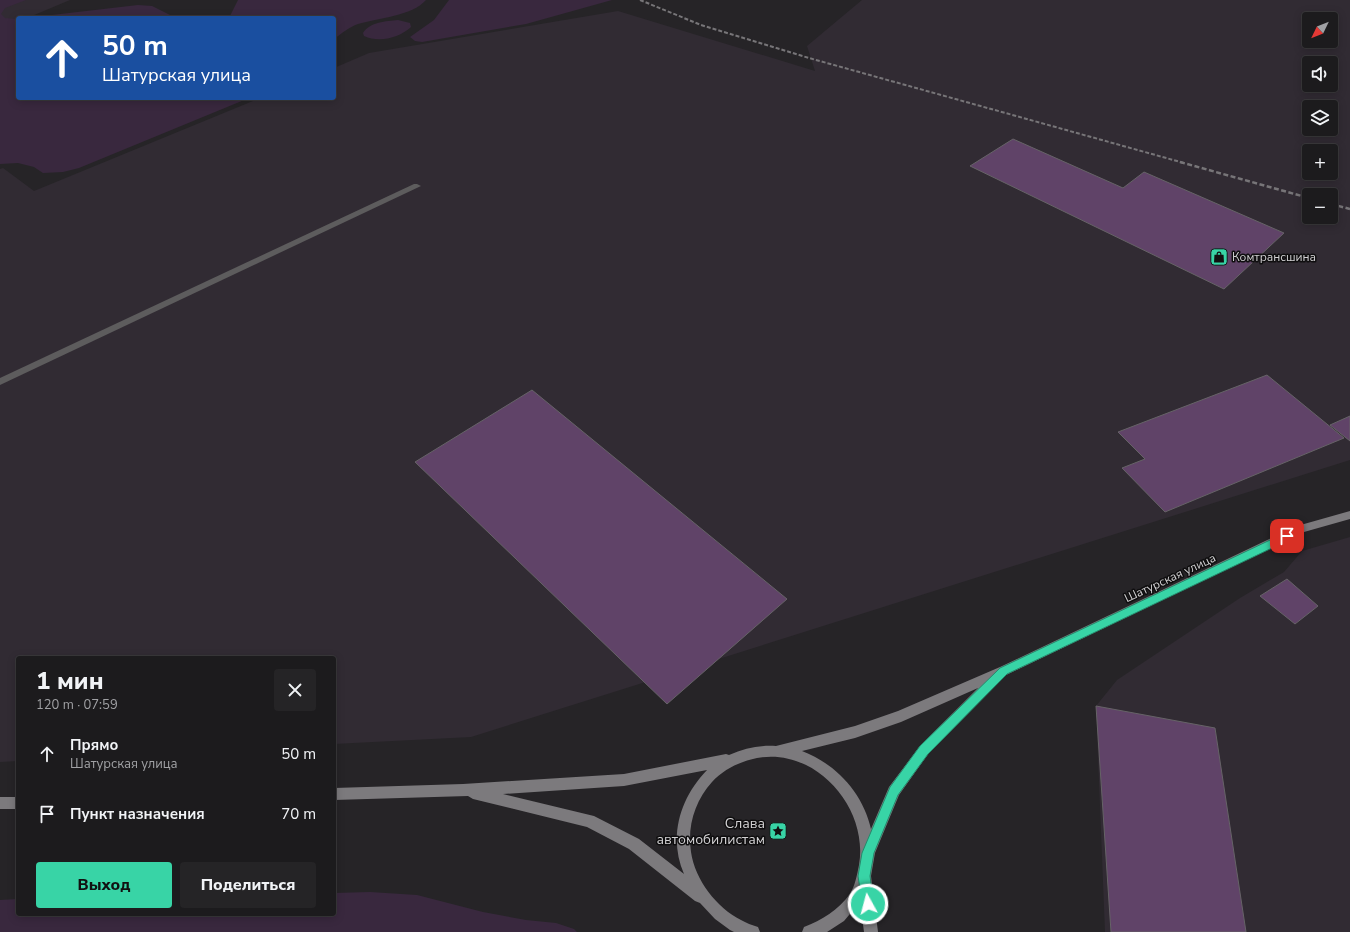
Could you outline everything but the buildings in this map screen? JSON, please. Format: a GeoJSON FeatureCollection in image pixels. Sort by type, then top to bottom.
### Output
{"type":"FeatureCollection","features":[{"type":"Feature","properties":{"kind":"main road","name":"Шатурская улица"},"geometry":{"type":"LineString","coordinates":[[778,751],[855,732],[901,716],[1004,671],[1301,529],[1350,515]]}},
{"type":"Feature","properties":{"kind":"main road"},"geometry":{"type":"LineString","coordinates":[[809,932],[819,929],[839,916],[855,898],[864,876],[868,853],[894,791],[924,750],[1004,671]]}},
{"type":"Feature","properties":{"kind":"main road"},"geometry":{"type":"LineString","coordinates":[[336,794],[463,790],[624,780],[732,759],[753,752],[778,751],[801,756],[823,768],[842,784],[856,805],[865,828],[868,853]]}},
{"type":"Feature","properties":{"kind":"main road"},"geometry":{"type":"LineString","coordinates":[[706,902],[692,880],[684,856],[682,832],[687,808],[698,788],[712,771],[732,759]]}},
{"type":"Feature","properties":{"kind":"main road"},"geometry":{"type":"LineString","coordinates":[[463,790],[589,821],[634,844],[706,902],[739,932]]}},
{"type":"Feature","properties":{"kind":"main road"},"geometry":{"type":"LineString","coordinates":[[0,804],[16,803]]}},
{"type":"Feature","properties":{"kind":"main road"},"geometry":{"type":"LineString","coordinates":[[864,876],[871,932]]}},
{"type":"Feature","properties":{"kind":"main road"},"geometry":{"type":"LineString","coordinates":[[725,919],[753,932]]}},
{"type":"Feature","properties":{"kind":"lane"},"geometry":{"type":"LineString","coordinates":[[0,382],[418,186]]}},
{"type":"Feature","properties":{"kind":"shaded area"},"geometry":{"type":"Polygon","coordinates":[[[0,0],[70,0],[32,16],[16,16],[16,23],[0,30],[0,0]]]}},
{"type":"Feature","properties":{"kind":"shaded area"},"geometry":{"type":"Polygon","coordinates":[[[0,0],[26,0],[5,8],[1,14],[5,18],[16,19],[16,100],[244,100],[79,168],[63,172],[43,173],[34,167],[18,163],[0,164],[0,0]]]}},
{"type":"Feature","properties":{"kind":"shaded area"},"geometry":{"type":"Polygon","coordinates":[[[238,0],[426,0],[412,10],[404,13],[355,25],[336,38],[336,16],[230,16],[238,0]]]}},
{"type":"Feature","properties":{"kind":"shaded area"},"geometry":{"type":"Polygon","coordinates":[[[449,0],[612,0],[526,24],[422,42],[415,41],[410,37],[434,20],[449,0]]]}},
{"type":"Feature","properties":{"kind":"shaded area"},"geometry":{"type":"Polygon","coordinates":[[[862,0],[1350,0],[1350,460],[471,737],[336,744],[336,656],[16,656],[16,761],[0,762],[0,169],[3,168],[34,191],[255,100],[336,100],[336,67],[369,53],[618,11],[815,71],[807,46],[862,0]]]}},
{"type":"Feature","properties":{"kind":"shaded area"},"geometry":{"type":"Polygon","coordinates":[[[138,5],[152,6],[172,16],[43,16],[138,5]]]}},
{"type":"Feature","properties":{"kind":"shaded area"},"geometry":{"type":"Polygon","coordinates":[[[398,20],[410,23],[411,27],[395,37],[376,39],[364,36],[363,33],[366,29],[374,24],[398,20]]]}},
{"type":"Feature","properties":{"kind":"shaded area"},"geometry":{"type":"Polygon","coordinates":[[[1350,537],[1350,932],[1105,932],[1096,706],[1117,680],[1240,598],[1284,572],[1302,551],[1350,537]]]}},
{"type":"Feature","properties":{"kind":"shaded area"},"geometry":{"type":"Polygon","coordinates":[[[370,892],[417,895],[483,912],[526,920],[556,923],[574,929],[577,932],[0,932],[0,900],[16,899],[16,916],[336,916],[336,893],[370,892]]]}},
{"type":"Feature","properties":{"kind":"railway"},"geometry":{"type":"LineString","coordinates":[[640,0],[701,25],[809,58],[1184,163]]}},
{"type":"Feature","properties":{"kind":"railway"},"geometry":{"type":"LineString","coordinates":[[1180,162],[1302,196]]}},
{"type":"Feature","properties":{"kind":"railway"},"geometry":{"type":"LineString","coordinates":[[1338,206],[1350,209]]}},
{"type":"Feature","properties":{"kind":"place","name":"Комтрансшина"},"geometry":{"type":"Point","coordinates":[1219,257]}},
{"type":"Feature","properties":{"kind":"place","name":"Слава автомобилистам"},"geometry":{"type":"Point","coordinates":[778,831]}},
{"type":"Feature","properties":{"kind":"route"},"geometry":{"type":"LineString","coordinates":[[868,904],[864,876],[868,853],[894,791],[924,750],[1004,671],[1287,536]]}}]}
